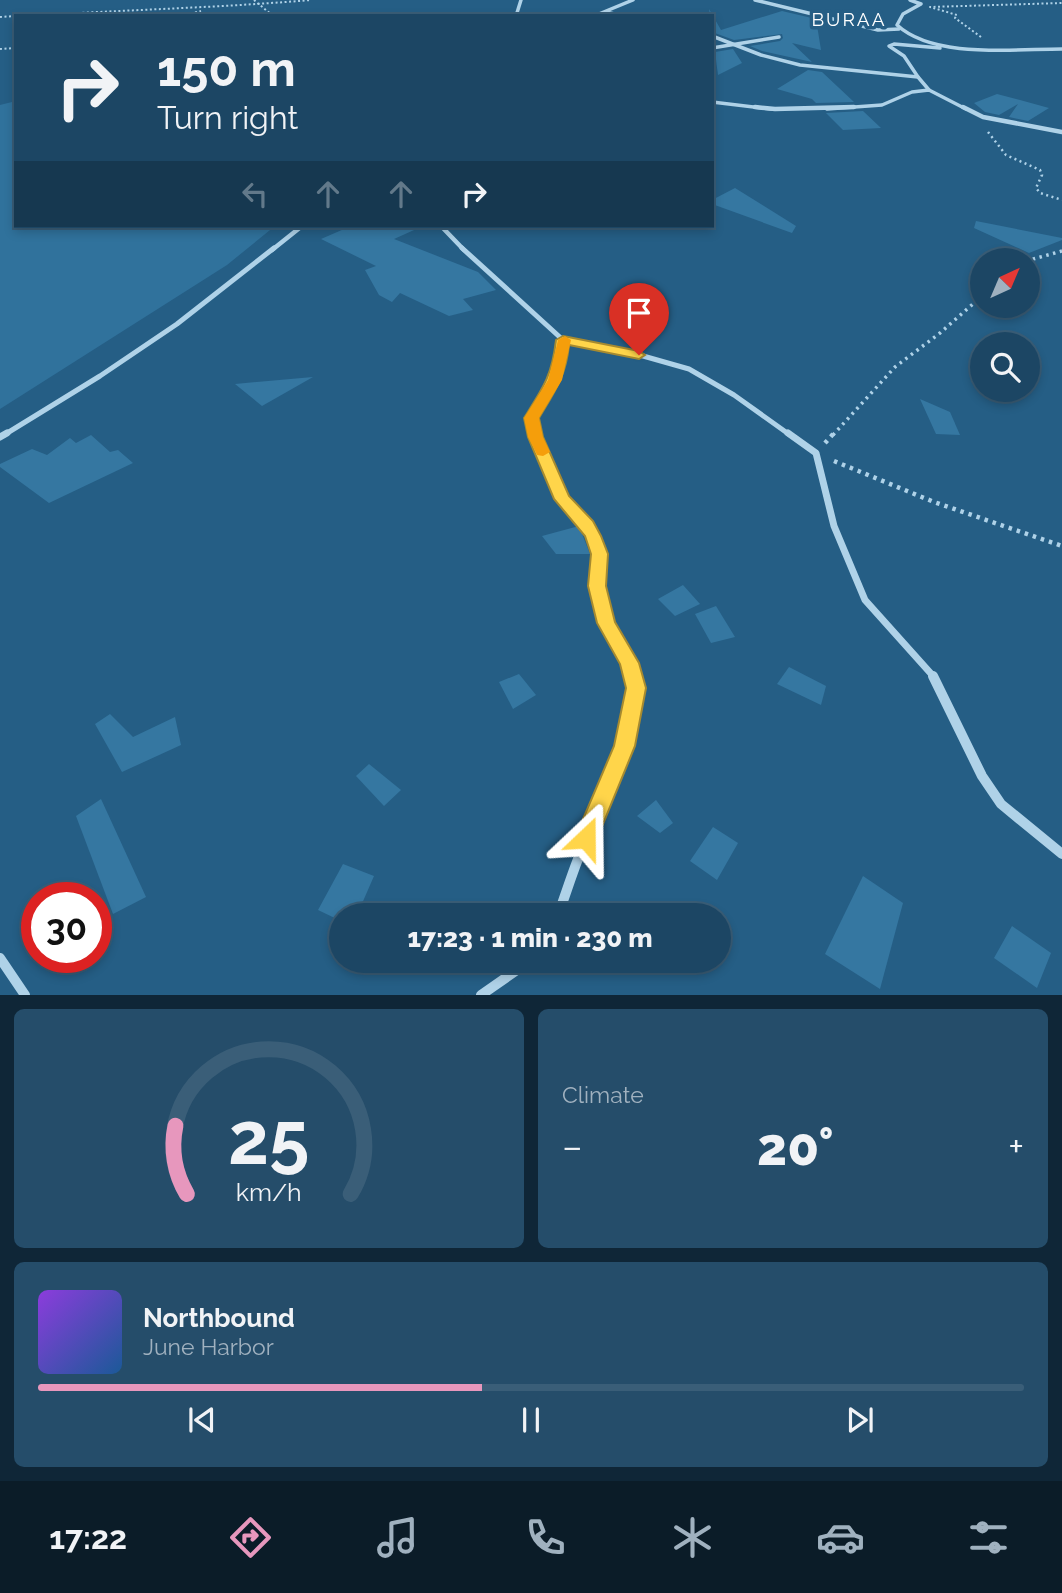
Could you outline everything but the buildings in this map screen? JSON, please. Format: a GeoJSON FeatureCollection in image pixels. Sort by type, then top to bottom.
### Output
{"type":"FeatureCollection","features":[{"type":"Feature","properties":{"kind":"street"},"geometry":{"type":"LineString","coordinates":[[600,14],[633,0]]}},
{"type":"Feature","properties":{"kind":"street"},"geometry":{"type":"LineString","coordinates":[[755,0],[871,28],[899,29],[908,35],[955,49]]}},
{"type":"Feature","properties":{"kind":"street"},"geometry":{"type":"LineString","coordinates":[[899,29],[897,25],[901,17],[920,4],[910,0]]}},
{"type":"Feature","properties":{"kind":"street"},"geometry":{"type":"LineString","coordinates":[[606,12],[614,14]]}},
{"type":"Feature","properties":{"kind":"street"},"geometry":{"type":"LineString","coordinates":[[714,37],[769,57],[815,67],[918,78]]}},
{"type":"Feature","properties":{"kind":"street"},"geometry":{"type":"LineString","coordinates":[[714,48],[779,37]]}},
{"type":"Feature","properties":{"kind":"street"},"geometry":{"type":"LineString","coordinates":[[1062,48],[955,49],[894,44],[888,46],[904,56],[929,90],[983,117],[1062,132]]}},
{"type":"Feature","properties":{"kind":"street"},"geometry":{"type":"LineString","coordinates":[[714,102],[775,109],[830,109],[882,105],[912,92],[929,90]]}},
{"type":"Feature","properties":{"kind":"street"},"geometry":{"type":"LineString","coordinates":[[0,437],[100,376],[177,324],[299,228]]}},
{"type":"Feature","properties":{"kind":"street"},"geometry":{"type":"LineString","coordinates":[[443,228],[482,268],[563,340],[622,350],[689,369],[734,395],[816,453],[834,526],[865,600],[887,627],[931,671],[982,776],[1002,804],[1062,854]]}},
{"type":"Feature","properties":{"kind":"street"},"geometry":{"type":"LineString","coordinates":[[562,903],[625,746],[636,688],[630,663],[606,623],[597,586],[600,554],[593,536],[587,525],[562,499],[535,437],[531,418],[555,380],[560,367],[563,340]]}},
{"type":"Feature","properties":{"kind":"street"},"geometry":{"type":"LineString","coordinates":[[0,958],[24,995]]}},
{"type":"Feature","properties":{"kind":"street"},"geometry":{"type":"LineString","coordinates":[[481,995],[513,973]]}},
{"type":"Feature","properties":{"kind":"path"},"geometry":{"type":"LineString","coordinates":[[254,0],[271,14]]}},
{"type":"Feature","properties":{"kind":"path"},"geometry":{"type":"LineString","coordinates":[[52,14],[166,6],[208,9],[311,0]]}},
{"type":"Feature","properties":{"kind":"path"},"geometry":{"type":"LineString","coordinates":[[987,39],[966,28],[955,18],[957,15],[930,7],[1062,3]]}},
{"type":"Feature","properties":{"kind":"path"},"geometry":{"type":"LineString","coordinates":[[189,14],[208,9]]}},
{"type":"Feature","properties":{"kind":"path"},"geometry":{"type":"LineString","coordinates":[[983,117],[981,128],[997,141],[998,148],[1006,155],[1040,170],[1042,175],[1036,188],[1040,193],[1062,200]]}},
{"type":"Feature","properties":{"kind":"path"},"geometry":{"type":"LineString","coordinates":[[1040,257],[1062,251]]}},
{"type":"Feature","properties":{"kind":"path"},"geometry":{"type":"LineString","coordinates":[[970,307],[895,367],[816,453],[934,502],[1062,546]]}},
{"type":"Feature","properties":{"kind":"shaded area"},"geometry":{"type":"Polygon","coordinates":[[[14,102],[14,228],[273,228],[227,265],[0,409],[0,105],[14,102]]]}},
{"type":"Feature","properties":{"kind":"slow traffic"},"geometry":{"type":"LineString","coordinates":[[543,452],[535,437],[531,418],[555,380],[565,340]]}},
{"type":"Feature","properties":{"kind":"district","name":"BURAA"},"geometry":{"type":"Point","coordinates":[849,19]}},
{"type":"Feature","properties":{"kind":"route"},"geometry":{"type":"LineString","coordinates":[[586,838],[625,746],[636,688],[630,663],[606,623],[597,586],[600,554],[587,525],[562,499],[535,437],[531,418],[555,380],[560,367],[563,340],[639,355]]}}]}
